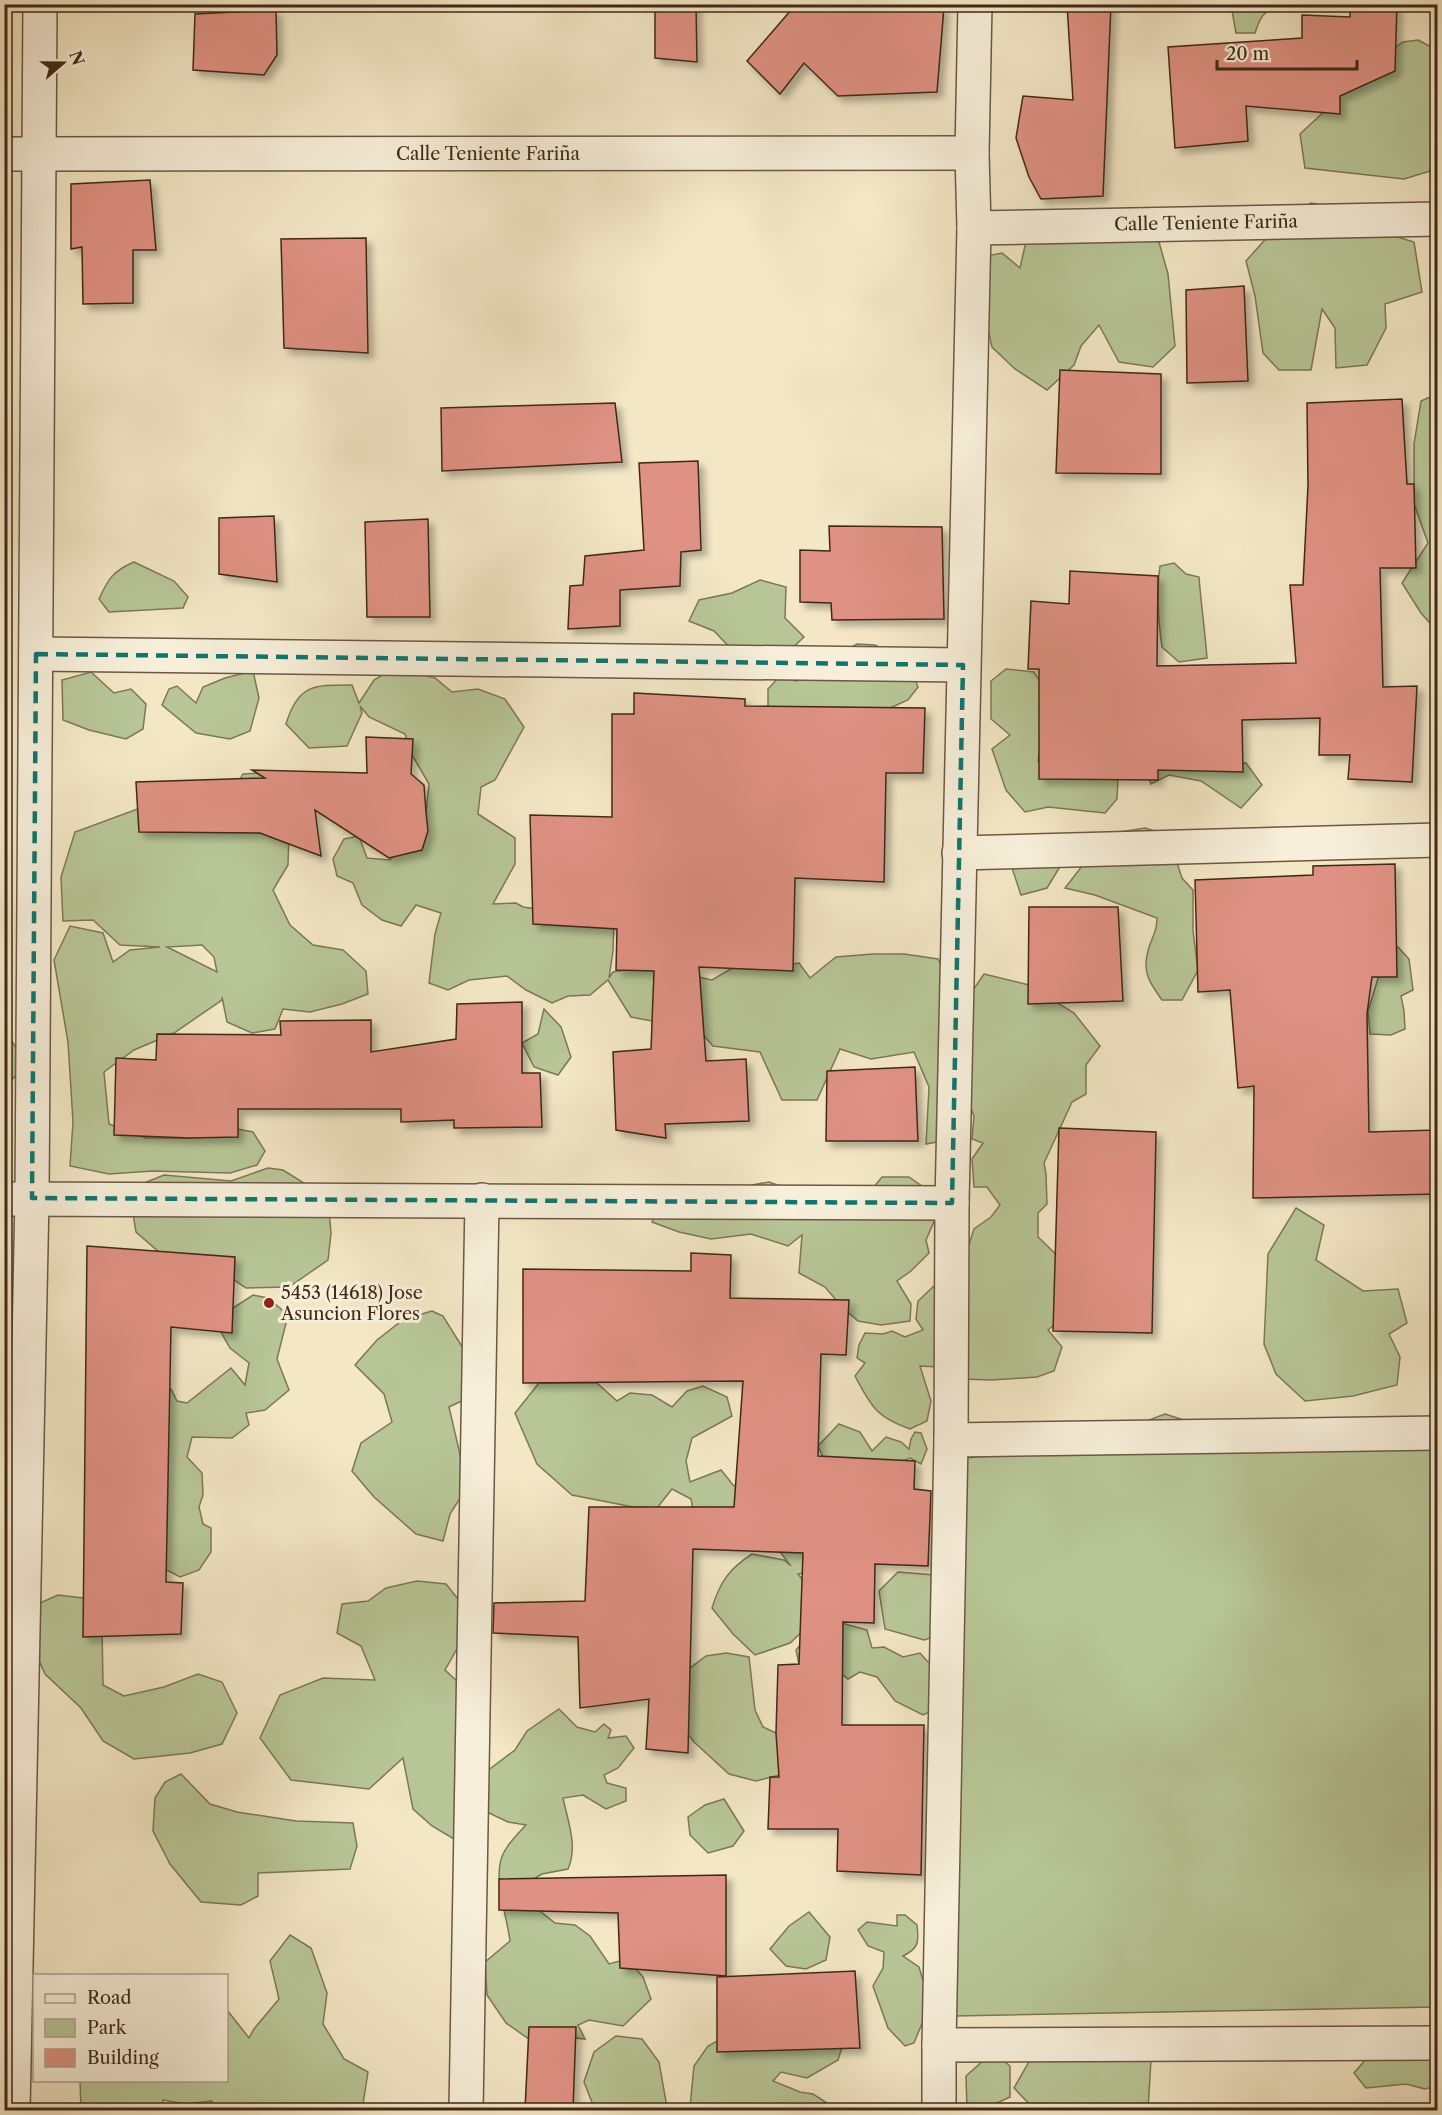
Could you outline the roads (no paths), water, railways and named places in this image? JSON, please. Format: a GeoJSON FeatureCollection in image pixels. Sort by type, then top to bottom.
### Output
{"type":"FeatureCollection","features":[{"type":"Feature","properties":{"kind":"street"},"geometry":{"type":"LineString","coordinates":[[13,2110],[18,1198],[36,654],[40,4]]}},
{"type":"Feature","properties":{"kind":"street"},"geometry":{"type":"LineString","coordinates":[[939,2110],[951,1440],[952,1203],[974,228],[972,153],[975,4]]}},
{"type":"Feature","properties":{"kind":"street","name":"Calle Teniente Fariña"},"geometry":{"type":"LineString","coordinates":[[4,154],[972,153]]}},
{"type":"Feature","properties":{"kind":"street","name":"Calle Teniente Fariña"},"geometry":{"type":"LineString","coordinates":[[974,228],[1437,219]]}},
{"type":"Feature","properties":{"kind":"street"},"geometry":{"type":"LineString","coordinates":[[36,654],[963,665]]}},
{"type":"Feature","properties":{"kind":"street"},"geometry":{"type":"LineString","coordinates":[[959,853],[1437,840]]}},
{"type":"Feature","properties":{"kind":"street"},"geometry":{"type":"LineString","coordinates":[[18,1198],[952,1203]]}},
{"type":"Feature","properties":{"kind":"street"},"geometry":{"type":"LineString","coordinates":[[466,2110],[482,1200]]}},
{"type":"Feature","properties":{"kind":"street"},"geometry":{"type":"LineString","coordinates":[[951,1440],[1437,1433]]}},
{"type":"Feature","properties":{"kind":"street"},"geometry":{"type":"LineString","coordinates":[[939,2045],[1437,2043]]}},
{"type":"Feature","properties":{"kind":"place","name":"5453 (14618) Jose Asuncion Flores"},"geometry":{"type":"Point","coordinates":[269,1303]}}]}
